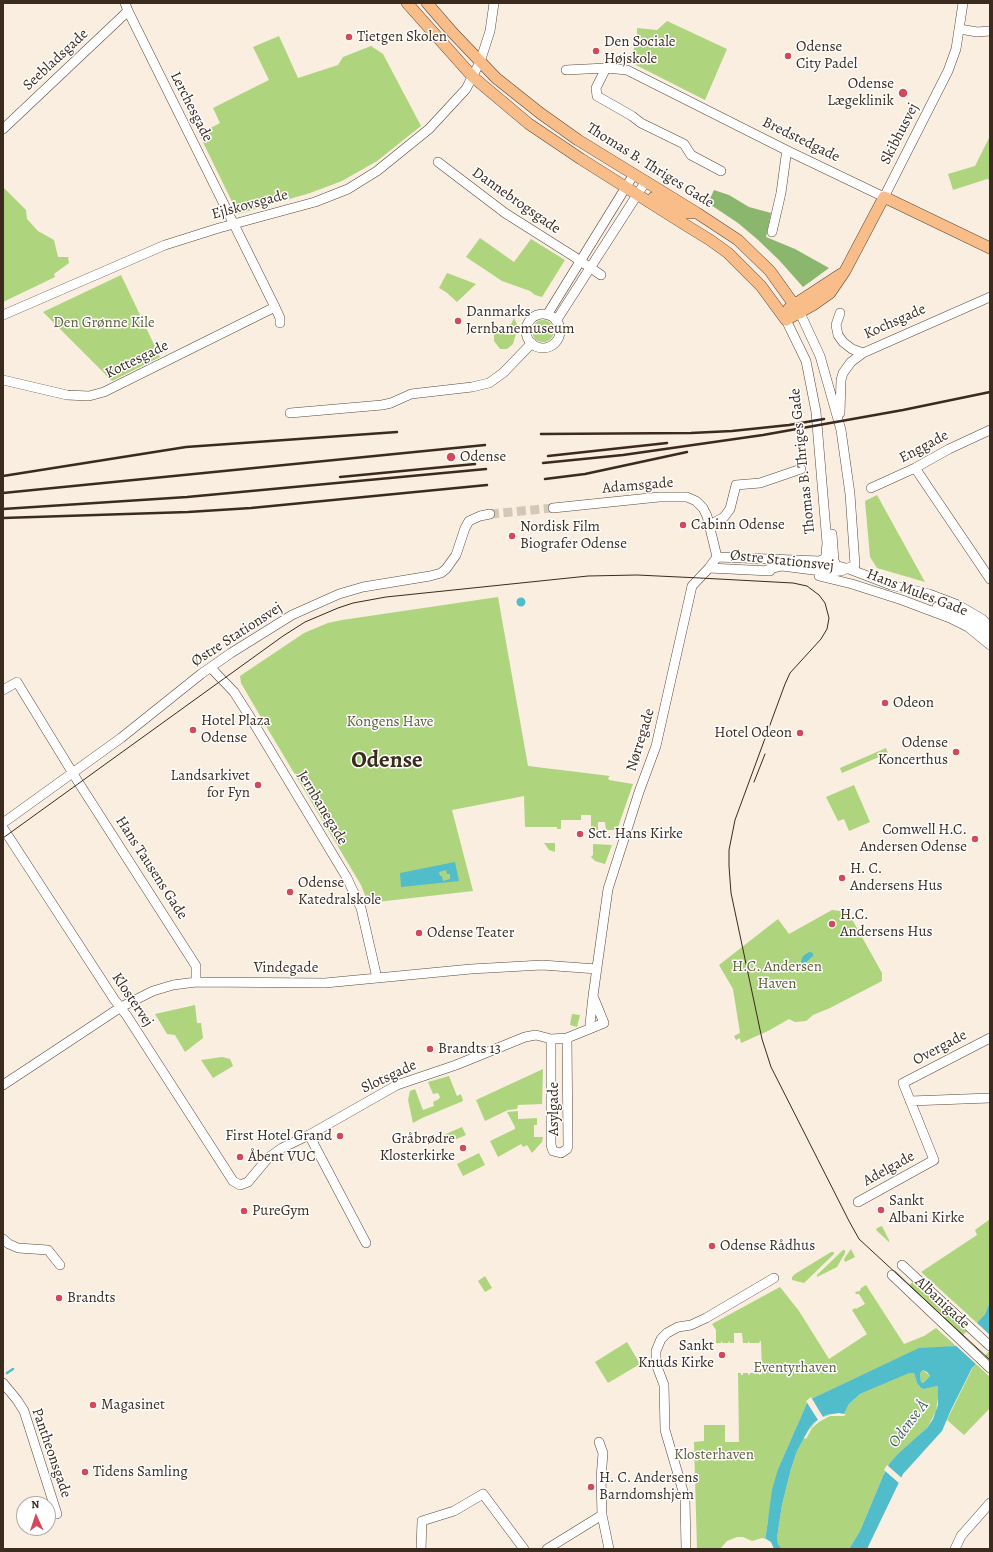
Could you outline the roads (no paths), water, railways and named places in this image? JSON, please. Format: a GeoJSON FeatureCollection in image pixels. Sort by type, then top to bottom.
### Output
{"type":"FeatureCollection","features":[{"type":"Feature","properties":{"kind":"main road","name":"Thomas B. Thriges Gade"},"geometry":{"type":"LineString","coordinates":[[407,3],[473,77],[529,124],[626,187],[642,188],[697,213],[738,240],[770,271],[797,309]]}},
{"type":"Feature","properties":{"kind":"main road","name":"Thomas B. Thriges Gade"},"geometry":{"type":"LineString","coordinates":[[427,3],[496,78],[540,113],[578,140],[634,174],[642,188],[728,252],[761,286],[784,317]]}},
{"type":"Feature","properties":{"kind":"main road","name":"Bredstedgade"},"geometry":{"type":"LineString","coordinates":[[884,197],[987,248]]}},
{"type":"Feature","properties":{"kind":"main road","name":"Skibhusvej"},"geometry":{"type":"LineString","coordinates":[[797,309],[830,280],[845,272],[884,197]]}},
{"type":"Feature","properties":{"kind":"main road"},"geometry":{"type":"LineString","coordinates":[[784,317],[797,309]]}},
{"type":"Feature","properties":{"kind":"street"},"geometry":{"type":"LineString","coordinates":[[473,77],[480,62],[490,31],[494,3]]}},
{"type":"Feature","properties":{"kind":"street","name":"Skibhusvej"},"geometry":{"type":"LineString","coordinates":[[884,197],[948,71],[956,49],[963,3]]}},
{"type":"Feature","properties":{"kind":"street","name":"Seebladsgade"},"geometry":{"type":"LineString","coordinates":[[3,130],[126,7]]}},
{"type":"Feature","properties":{"kind":"street","name":"Lerchesgade"},"geometry":{"type":"LineString","coordinates":[[126,7],[234,224]]}},
{"type":"Feature","properties":{"kind":"street"},"geometry":{"type":"LineString","coordinates":[[960,29],[977,32],[990,31]]}},
{"type":"Feature","properties":{"kind":"street"},"geometry":{"type":"LineString","coordinates":[[606,68],[596,88],[597,96],[632,116],[641,123],[684,144],[692,155],[721,171]]}},
{"type":"Feature","properties":{"kind":"street","name":"Bredstedgade"},"geometry":{"type":"LineString","coordinates":[[566,70],[606,68],[627,70],[788,152],[884,197]]}},
{"type":"Feature","properties":{"kind":"street","name":"Ejlskovsgade"},"geometry":{"type":"LineString","coordinates":[[3,315],[165,245],[315,202],[354,185],[377,171],[429,129],[466,89],[473,77]]}},
{"type":"Feature","properties":{"kind":"street"},"geometry":{"type":"LineString","coordinates":[[772,232],[788,152]]}},
{"type":"Feature","properties":{"kind":"street","name":"Dannebrogsgade"},"geometry":{"type":"LineString","coordinates":[[438,162],[505,213],[600,275]]}},
{"type":"Feature","properties":{"kind":"street"},"geometry":{"type":"LineString","coordinates":[[547,315],[634,174]]}},
{"type":"Feature","properties":{"kind":"street"},"geometry":{"type":"LineString","coordinates":[[556,321],[642,188]]}},
{"type":"Feature","properties":{"kind":"street"},"geometry":{"type":"LineString","coordinates":[[234,224],[275,307],[280,318],[280,323]]}},
{"type":"Feature","properties":{"kind":"street","name":"Kochsgade"},"geometry":{"type":"LineString","coordinates":[[967,306],[990,292]]}},
{"type":"Feature","properties":{"kind":"street","name":"Kochsgade"},"geometry":{"type":"LineString","coordinates":[[840,313],[836,325],[838,335],[843,342],[852,349],[863,353],[990,297]]}},
{"type":"Feature","properties":{"kind":"street","name":"Kottesgade"},"geometry":{"type":"LineString","coordinates":[[3,380],[66,395],[89,396],[104,392],[275,307]]}},
{"type":"Feature","properties":{"kind":"street","name":"Thomas B. Thriges Gade"},"geometry":{"type":"LineString","coordinates":[[797,309],[820,356],[841,430],[850,494],[856,561],[855,565],[842,568]]}},
{"type":"Feature","properties":{"kind":"street"},"geometry":{"type":"LineString","coordinates":[[537,315],[547,315],[556,321],[559,326],[559,334],[554,343],[544,348],[538,347],[532,343],[527,335],[527,325],[529,321],[537,315]]}},
{"type":"Feature","properties":{"kind":"street","name":"Thomas B. Thriges Gade"},"geometry":{"type":"LineString","coordinates":[[784,317],[806,361],[817,418],[824,499],[826,555],[825,558],[820,560]]}},
{"type":"Feature","properties":{"kind":"street"},"geometry":{"type":"LineString","coordinates":[[290,413],[382,405],[411,394],[472,387],[489,383],[503,373],[532,343]]}},
{"type":"Feature","properties":{"kind":"street"},"geometry":{"type":"LineString","coordinates":[[841,430],[839,406],[841,380],[846,367],[863,353]]}},
{"type":"Feature","properties":{"kind":"street","name":"Enggade"},"geometry":{"type":"LineString","coordinates":[[871,488],[915,468],[949,449],[990,430]]}},
{"type":"Feature","properties":{"kind":"street"},"geometry":{"type":"LineString","coordinates":[[915,468],[990,579]]}},
{"type":"Feature","properties":{"kind":"street"},"geometry":{"type":"LineString","coordinates":[[710,525],[724,517],[730,508],[736,485],[760,483],[801,469]]}},
{"type":"Feature","properties":{"kind":"street","name":"Adamsgade"},"geometry":{"type":"LineString","coordinates":[[553,508],[659,497],[688,497],[696,501],[703,508],[710,525],[717,557]]}},
{"type":"Feature","properties":{"kind":"street"},"geometry":{"type":"LineString","coordinates":[[824,499],[831,520],[834,560],[842,568],[852,584]]}},
{"type":"Feature","properties":{"kind":"street","name":"Østre Stationsvej"},"geometry":{"type":"LineString","coordinates":[[3,823],[121,738],[211,668],[265,632],[319,602],[363,587],[440,573],[446,569],[456,555],[465,528],[469,521],[480,516],[490,514]]}},
{"type":"Feature","properties":{"kind":"street"},"geometry":{"type":"LineString","coordinates":[[709,568],[717,557]]}},
{"type":"Feature","properties":{"kind":"street","name":"Østre Stationsvej"},"geometry":{"type":"LineString","coordinates":[[717,557],[820,560],[842,568]]}},
{"type":"Feature","properties":{"kind":"street"},"geometry":{"type":"LineString","coordinates":[[766,570],[782,566],[829,572],[842,568]]}},
{"type":"Feature","properties":{"kind":"street","name":"Østre Stationsvej"},"geometry":{"type":"LineString","coordinates":[[709,568],[766,570],[824,577],[852,584]]}},
{"type":"Feature","properties":{"kind":"street","name":"Nørregade"},"geometry":{"type":"LineString","coordinates":[[597,969],[608,889],[639,792],[656,746],[692,586],[709,568]]}},
{"type":"Feature","properties":{"kind":"street","name":"Hans Mules Gade"},"geometry":{"type":"LineString","coordinates":[[842,568],[876,580],[929,594],[958,605],[982,619],[990,627]]}},
{"type":"Feature","properties":{"kind":"street","name":"Hans Mules Gade"},"geometry":{"type":"LineString","coordinates":[[852,584],[902,600],[950,618],[968,627],[990,645]]}},
{"type":"Feature","properties":{"kind":"street"},"geometry":{"type":"LineString","coordinates":[[902,600],[954,612],[972,621],[990,635]]}},
{"type":"Feature","properties":{"kind":"street","name":"Jernbanegade"},"geometry":{"type":"LineString","coordinates":[[211,668],[234,692],[347,878],[361,908],[377,978]]}},
{"type":"Feature","properties":{"kind":"street"},"geometry":{"type":"LineString","coordinates":[[3,690],[17,682],[72,772]]}},
{"type":"Feature","properties":{"kind":"street","name":"Hans Tausens Gade"},"geometry":{"type":"LineString","coordinates":[[72,772],[196,966],[196,982]]}},
{"type":"Feature","properties":{"kind":"street","name":"Klostervej"},"geometry":{"type":"LineString","coordinates":[[3,828],[233,1181],[240,1185]]}},
{"type":"Feature","properties":{"kind":"street","name":"Vindegade"},"geometry":{"type":"LineString","coordinates":[[3,1085],[121,1008],[158,989],[174,985],[196,982],[325,983],[471,969],[542,964],[597,969]]}},
{"type":"Feature","properties":{"kind":"street"},"geometry":{"type":"LineString","coordinates":[[592,1028],[590,1024],[597,969]]}},
{"type":"Feature","properties":{"kind":"street"},"geometry":{"type":"LineString","coordinates":[[567,1038],[604,1023],[593,996]]}},
{"type":"Feature","properties":{"kind":"street","name":"Slotsgade"},"geometry":{"type":"LineString","coordinates":[[240,1185],[248,1182],[268,1158],[282,1148],[309,1135],[397,1085],[456,1065],[525,1037],[536,1035],[551,1038],[567,1038]]}},
{"type":"Feature","properties":{"kind":"street","name":"Asylgade"},"geometry":{"type":"LineString","coordinates":[[551,1038],[551,1145],[553,1151],[561,1153],[567,1149],[568,1146],[567,1038]]}},
{"type":"Feature","properties":{"kind":"street","name":"Overgade"},"geometry":{"type":"LineString","coordinates":[[910,1100],[903,1083],[990,1038]]}},
{"type":"Feature","properties":{"kind":"street"},"geometry":{"type":"LineString","coordinates":[[910,1100],[990,1098]]}},
{"type":"Feature","properties":{"kind":"street","name":"Adelgade"},"geometry":{"type":"LineString","coordinates":[[858,1202],[934,1160],[910,1100]]}},
{"type":"Feature","properties":{"kind":"street"},"geometry":{"type":"LineString","coordinates":[[309,1135],[366,1243]]}},
{"type":"Feature","properties":{"kind":"street"},"geometry":{"type":"LineString","coordinates":[[3,1239],[9,1244],[18,1248],[48,1250],[60,1265]]}},
{"type":"Feature","properties":{"kind":"street","name":"Albanigade"},"geometry":{"type":"LineString","coordinates":[[902,1265],[990,1346]]}},
{"type":"Feature","properties":{"kind":"street","name":"Albanigade"},"geometry":{"type":"LineString","coordinates":[[892,1275],[990,1368]]}},
{"type":"Feature","properties":{"kind":"street"},"geometry":{"type":"LineString","coordinates":[[686,1549],[685,1498],[665,1430],[665,1392],[660,1372],[656,1364],[655,1356],[659,1343],[664,1336],[678,1327],[691,1325],[706,1318],[774,1278]]}},
{"type":"Feature","properties":{"kind":"street","name":"Pantheonsgade"},"geometry":{"type":"LineString","coordinates":[[3,1383],[24,1411],[57,1514]]}},
{"type":"Feature","properties":{"kind":"street"},"geometry":{"type":"LineString","coordinates":[[599,1442],[603,1453],[601,1478],[602,1515],[609,1549]]}},
{"type":"Feature","properties":{"kind":"street"},"geometry":{"type":"LineString","coordinates":[[421,1549],[422,1521],[454,1511],[483,1494],[524,1549]]}},
{"type":"Feature","properties":{"kind":"street"},"geometry":{"type":"LineString","coordinates":[[955,1549],[961,1536],[990,1503]]}},
{"type":"Feature","properties":{"kind":"street"},"geometry":{"type":"LineString","coordinates":[[547,1549],[602,1515]]}},
{"type":"Feature","properties":{"kind":"water"},"geometry":{"type":"Polygon","coordinates":[[[521,597],[526,602],[521,607],[516,602],[521,597]]]}},
{"type":"Feature","properties":{"kind":"water"},"geometry":{"type":"Polygon","coordinates":[[[455,862],[459,881],[401,887],[400,873],[455,862]],[[446,870],[439,872],[443,881],[450,879],[450,874],[447,874],[446,870]]]}},
{"type":"Feature","properties":{"kind":"water"},"geometry":{"type":"Polygon","coordinates":[[[809,952],[813,953],[813,956],[804,964],[801,964],[803,956],[809,952]]]}},
{"type":"Feature","properties":{"kind":"water"},"geometry":{"type":"Polygon","coordinates":[[[990,1302],[990,1348],[972,1368],[942,1431],[903,1474],[867,1549],[849,1549],[860,1531],[889,1464],[927,1428],[933,1419],[938,1405],[938,1386],[924,1389],[921,1388],[917,1383],[914,1373],[909,1373],[860,1394],[849,1404],[844,1414],[839,1413],[826,1415],[810,1427],[797,1451],[782,1505],[777,1538],[778,1544],[782,1549],[774,1549],[771,1542],[766,1539],[772,1490],[778,1469],[807,1403],[813,1398],[919,1348],[956,1346],[985,1314],[990,1302]],[[923,1370],[920,1373],[921,1382],[923,1383],[930,1376],[923,1370]]]}},
{"type":"Feature","properties":{"kind":"waterway"},"geometry":{"type":"LineString","coordinates":[[7,1373],[13,1369]]}},
{"type":"Feature","properties":{"kind":"tunnel"},"geometry":{"type":"LineString","coordinates":[[490,514],[553,508]]}},
{"type":"Feature","properties":{"kind":"tram line"},"geometry":{"type":"LineString","coordinates":[[3,838],[283,636],[305,622],[353,603],[386,597],[588,576],[637,575],[793,583],[807,586],[819,595],[825,603],[829,618],[827,629],[821,639],[790,673],[785,684],[735,820],[729,850],[731,893],[762,1039],[771,1067],[859,1239],[990,1360]]}},
{"type":"Feature","properties":{"kind":"tram line"},"geometry":{"type":"LineString","coordinates":[[754,782],[765,754]]}},
{"type":"Feature","properties":{"kind":"railway"},"geometry":{"type":"LineString","coordinates":[[543,463],[623,455],[763,435],[903,410],[990,392]]}},
{"type":"Feature","properties":{"kind":"railway"},"geometry":{"type":"LineString","coordinates":[[541,434],[691,433],[732,431],[789,425],[824,419]]}},
{"type":"Feature","properties":{"kind":"railway"},"geometry":{"type":"LineString","coordinates":[[3,476],[186,447],[397,432]]}},
{"type":"Feature","properties":{"kind":"railway"},"geometry":{"type":"LineString","coordinates":[[548,456],[667,443]]}},
{"type":"Feature","properties":{"kind":"railway"},"geometry":{"type":"LineString","coordinates":[[3,493],[485,445]]}},
{"type":"Feature","properties":{"kind":"railway"},"geometry":{"type":"LineString","coordinates":[[545,479],[585,474],[687,452]]}},
{"type":"Feature","properties":{"kind":"railway"},"geometry":{"type":"LineString","coordinates":[[340,477],[475,464]]}},
{"type":"Feature","properties":{"kind":"railway"},"geometry":{"type":"LineString","coordinates":[[3,509],[187,497],[486,469]]}},
{"type":"Feature","properties":{"kind":"railway"},"geometry":{"type":"LineString","coordinates":[[3,518],[188,512],[251,508],[487,485]]}},
{"type":"Feature","properties":{"kind":"place","name":"Tietgen Skolen"},"geometry":{"type":"Point","coordinates":[349,37]}},
{"type":"Feature","properties":{"kind":"place","name":"Den Sociale Højskole"},"geometry":{"type":"Point","coordinates":[596,51]}},
{"type":"Feature","properties":{"kind":"place","name":"Odense City Padel"},"geometry":{"type":"Point","coordinates":[788,56]}},
{"type":"Feature","properties":{"kind":"place","name":"Odense Lægeklinik"},"geometry":{"type":"Point","coordinates":[903,93]}},
{"type":"Feature","properties":{"kind":"place","name":"Danmarks Jernbanemuseum"},"geometry":{"type":"Point","coordinates":[458,321]}},
{"type":"Feature","properties":{"kind":"place","name":"Odense"},"geometry":{"type":"Point","coordinates":[451,457]}},
{"type":"Feature","properties":{"kind":"place","name":"Cabinn Odense"},"geometry":{"type":"Point","coordinates":[683,525]}},
{"type":"Feature","properties":{"kind":"place","name":"Nordisk Film Biografer Odense"},"geometry":{"type":"Point","coordinates":[512,536]}},
{"type":"Feature","properties":{"kind":"place","name":"Odeon"},"geometry":{"type":"Point","coordinates":[885,703]}},
{"type":"Feature","properties":{"kind":"place","name":"Hotel Plaza Odense"},"geometry":{"type":"Point","coordinates":[193,730]}},
{"type":"Feature","properties":{"kind":"place","name":"Hotel Odeon"},"geometry":{"type":"Point","coordinates":[800,733]}},
{"type":"Feature","properties":{"kind":"place","name":"Odense Koncerthus"},"geometry":{"type":"Point","coordinates":[956,752]}},
{"type":"Feature","properties":{"kind":"place","name":"Landsarkivet for Fyn"},"geometry":{"type":"Point","coordinates":[258,785]}},
{"type":"Feature","properties":{"kind":"place","name":"Sct. Hans Kirke"},"geometry":{"type":"Point","coordinates":[580,834]}},
{"type":"Feature","properties":{"kind":"place","name":"Comwell H.C. Andersen Odense"},"geometry":{"type":"Point","coordinates":[975,839]}},
{"type":"Feature","properties":{"kind":"place","name":"H. C. Andersens Hus"},"geometry":{"type":"Point","coordinates":[842,878]}},
{"type":"Feature","properties":{"kind":"place","name":"Odense Katedralskole"},"geometry":{"type":"Point","coordinates":[290,892]}},
{"type":"Feature","properties":{"kind":"place","name":"H.C. Andersens Hus"},"geometry":{"type":"Point","coordinates":[832,924]}},
{"type":"Feature","properties":{"kind":"place","name":"Odense Teater"},"geometry":{"type":"Point","coordinates":[419,933]}},
{"type":"Feature","properties":{"kind":"place","name":"Brandts 13"},"geometry":{"type":"Point","coordinates":[430,1049]}},
{"type":"Feature","properties":{"kind":"place","name":"First Hotel Grand"},"geometry":{"type":"Point","coordinates":[340,1136]}},
{"type":"Feature","properties":{"kind":"place","name":"Gråbrødre Klosterkirke"},"geometry":{"type":"Point","coordinates":[463,1148]}},
{"type":"Feature","properties":{"kind":"place","name":"Åbent VUC"},"geometry":{"type":"Point","coordinates":[240,1157]}},
{"type":"Feature","properties":{"kind":"place","name":"Sankt Albani Kirke"},"geometry":{"type":"Point","coordinates":[881,1210]}},
{"type":"Feature","properties":{"kind":"place","name":"PureGym"},"geometry":{"type":"Point","coordinates":[244,1211]}},
{"type":"Feature","properties":{"kind":"place","name":"Odense Rådhus"},"geometry":{"type":"Point","coordinates":[712,1246]}},
{"type":"Feature","properties":{"kind":"place","name":"Brandts"},"geometry":{"type":"Point","coordinates":[59,1298]}},
{"type":"Feature","properties":{"kind":"place","name":"Sankt Knuds Kirke"},"geometry":{"type":"Point","coordinates":[722,1355]}},
{"type":"Feature","properties":{"kind":"place","name":"Magasinet"},"geometry":{"type":"Point","coordinates":[93,1405]}},
{"type":"Feature","properties":{"kind":"place","name":"Tidens Samling"},"geometry":{"type":"Point","coordinates":[85,1472]}},
{"type":"Feature","properties":{"kind":"place","name":"H. C. Andersens Barndomshjem"},"geometry":{"type":"Point","coordinates":[591,1487]}},
{"type":"Feature","properties":{"kind":"district","name":"Odense"},"geometry":{"type":"Point","coordinates":[387,761]}},
{"type":"Feature","properties":{"kind":"park label","name":"Den Grønne Kile"},"geometry":{"type":"Point","coordinates":[104,323]}},
{"type":"Feature","properties":{"kind":"park label","name":"Kongens Have"},"geometry":{"type":"Point","coordinates":[390,722]}},
{"type":"Feature","properties":{"kind":"park label","name":"H.C. Andersen Haven"},"geometry":{"type":"Point","coordinates":[777,976]}},
{"type":"Feature","properties":{"kind":"park label","name":"Eventyrhaven"},"geometry":{"type":"Point","coordinates":[795,1368]}},
{"type":"Feature","properties":{"kind":"park label","name":"Klosterhaven"},"geometry":{"type":"Point","coordinates":[714,1455]}},
{"type":"Feature","properties":{"kind":"water label","name":"Odense Å"},"geometry":{"type":"Point","coordinates":[909,1424]}}]}
